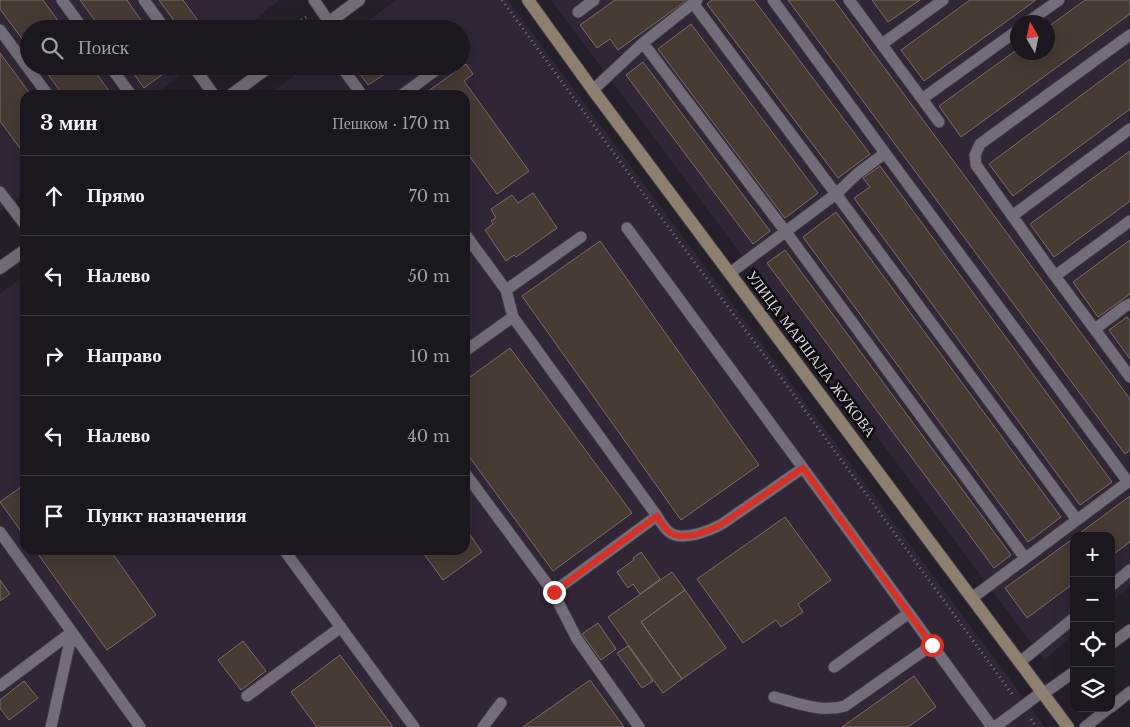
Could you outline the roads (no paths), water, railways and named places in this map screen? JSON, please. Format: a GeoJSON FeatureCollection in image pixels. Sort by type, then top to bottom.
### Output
{"type":"FeatureCollection","features":[{"type":"Feature","properties":{"kind":"main road","name":"УЛИЦА МАРШАЛА ЖУКОВА"},"geometry":{"type":"LineString","coordinates":[[528,0],[1068,727]]}},
{"type":"Feature","properties":{"kind":"street"},"geometry":{"type":"LineString","coordinates":[[332,20],[359,0]]}},
{"type":"Feature","properties":{"kind":"street"},"geometry":{"type":"LineString","coordinates":[[239,90],[258,75]]}},
{"type":"Feature","properties":{"kind":"street"},"geometry":{"type":"LineString","coordinates":[[0,268],[20,254]]}},
{"type":"Feature","properties":{"kind":"lane"},"geometry":{"type":"LineString","coordinates":[[62,0],[76,20]]}},
{"type":"Feature","properties":{"kind":"lane"},"geometry":{"type":"LineString","coordinates":[[144,0],[158,20]]}},
{"type":"Feature","properties":{"kind":"lane"},"geometry":{"type":"LineString","coordinates":[[314,0],[323,20]]}},
{"type":"Feature","properties":{"kind":"lane"},"geometry":{"type":"LineString","coordinates":[[578,12],[594,0]]}},
{"type":"Feature","properties":{"kind":"lane"},"geometry":{"type":"LineString","coordinates":[[773,0],[1129,481],[972,598]]}},
{"type":"Feature","properties":{"kind":"lane"},"geometry":{"type":"LineString","coordinates":[[849,0],[939,122]]}},
{"type":"Feature","properties":{"kind":"lane"},"geometry":{"type":"LineString","coordinates":[[882,44],[942,0]]}},
{"type":"Feature","properties":{"kind":"lane"},"geometry":{"type":"LineString","coordinates":[[1038,15],[1059,0]]}},
{"type":"Feature","properties":{"kind":"lane"},"geometry":{"type":"LineString","coordinates":[[593,90],[643,43],[695,2],[1077,520]]}},
{"type":"Feature","properties":{"kind":"lane"},"geometry":{"type":"LineString","coordinates":[[0,30],[20,57]]}},
{"type":"Feature","properties":{"kind":"lane"},"geometry":{"type":"LineString","coordinates":[[1130,35],[980,144],[975,155],[976,165],[1055,276],[1130,376]]}},
{"type":"Feature","properties":{"kind":"lane"},"geometry":{"type":"LineString","coordinates":[[922,99],[1010,36]]}},
{"type":"Feature","properties":{"kind":"lane"},"geometry":{"type":"LineString","coordinates":[[643,43],[786,232],[1025,558]]}},
{"type":"Feature","properties":{"kind":"lane"},"geometry":{"type":"LineString","coordinates":[[33,75],[44,90]]}},
{"type":"Feature","properties":{"kind":"lane"},"geometry":{"type":"LineString","coordinates":[[117,75],[127,90]]}},
{"type":"Feature","properties":{"kind":"lane"},"geometry":{"type":"LineString","coordinates":[[200,75],[210,90]]}},
{"type":"Feature","properties":{"kind":"lane"},"geometry":{"type":"LineString","coordinates":[[348,75],[358,90]]}},
{"type":"Feature","properties":{"kind":"lane"},"geometry":{"type":"LineString","coordinates":[[409,90],[429,75]]}},
{"type":"Feature","properties":{"kind":"lane"},"geometry":{"type":"LineString","coordinates":[[1012,216],[1130,129]]}},
{"type":"Feature","properties":{"kind":"lane"},"geometry":{"type":"LineString","coordinates":[[730,273],[836,194],[857,174],[885,153]]}},
{"type":"Feature","properties":{"kind":"lane"},"geometry":{"type":"LineString","coordinates":[[0,192],[20,218]]}},
{"type":"Feature","properties":{"kind":"lane"},"geometry":{"type":"LineString","coordinates":[[1055,276],[1130,220]]}},
{"type":"Feature","properties":{"kind":"lane"},"geometry":{"type":"LineString","coordinates":[[627,228],[993,727],[1070,675]]}},
{"type":"Feature","properties":{"kind":"lane"},"geometry":{"type":"LineString","coordinates":[[506,290],[581,238]]}},
{"type":"Feature","properties":{"kind":"lane"},"geometry":{"type":"LineString","coordinates":[[470,241],[506,290],[513,317],[668,531],[676,536],[685,536],[713,529],[803,468]]}},
{"type":"Feature","properties":{"kind":"lane"},"geometry":{"type":"LineString","coordinates":[[1094,329],[1130,304]]}},
{"type":"Feature","properties":{"kind":"lane"},"geometry":{"type":"LineString","coordinates":[[470,347],[513,317]]}},
{"type":"Feature","properties":{"kind":"lane"},"geometry":{"type":"LineString","coordinates":[[470,480],[554,592],[577,639],[639,727]]}},
{"type":"Feature","properties":{"kind":"lane"},"geometry":{"type":"LineString","coordinates":[[554,592],[657,516]]}},
{"type":"Feature","properties":{"kind":"lane"},"geometry":{"type":"LineString","coordinates":[[0,532],[140,727]]}},
{"type":"Feature","properties":{"kind":"lane"},"geometry":{"type":"LineString","coordinates":[[288,555],[414,727]]}},
{"type":"Feature","properties":{"kind":"lane"},"geometry":{"type":"LineString","coordinates":[[1115,583],[1130,570]]}},
{"type":"Feature","properties":{"kind":"lane"},"geometry":{"type":"LineString","coordinates":[[834,667],[909,613]]}},
{"type":"Feature","properties":{"kind":"lane"},"geometry":{"type":"LineString","coordinates":[[1020,662],[1070,621]]}},
{"type":"Feature","properties":{"kind":"lane"},"geometry":{"type":"LineString","coordinates":[[247,696],[341,627]]}},
{"type":"Feature","properties":{"kind":"lane"},"geometry":{"type":"LineString","coordinates":[[1115,641],[1130,630]]}},
{"type":"Feature","properties":{"kind":"lane"},"geometry":{"type":"LineString","coordinates":[[0,686],[72,632]]}},
{"type":"Feature","properties":{"kind":"lane"},"geometry":{"type":"LineString","coordinates":[[51,727],[72,632]]}},
{"type":"Feature","properties":{"kind":"lane"},"geometry":{"type":"LineString","coordinates":[[774,697],[824,709],[845,706],[932,645]]}},
{"type":"Feature","properties":{"kind":"lane"},"geometry":{"type":"LineString","coordinates":[[1115,703],[1130,692]]}},
{"type":"Feature","properties":{"kind":"lane"},"geometry":{"type":"LineString","coordinates":[[483,727],[501,703]]}},
{"type":"Feature","properties":{"kind":"lane"},"geometry":{"type":"LineString","coordinates":[[1085,727],[1104,712]]}}]}
